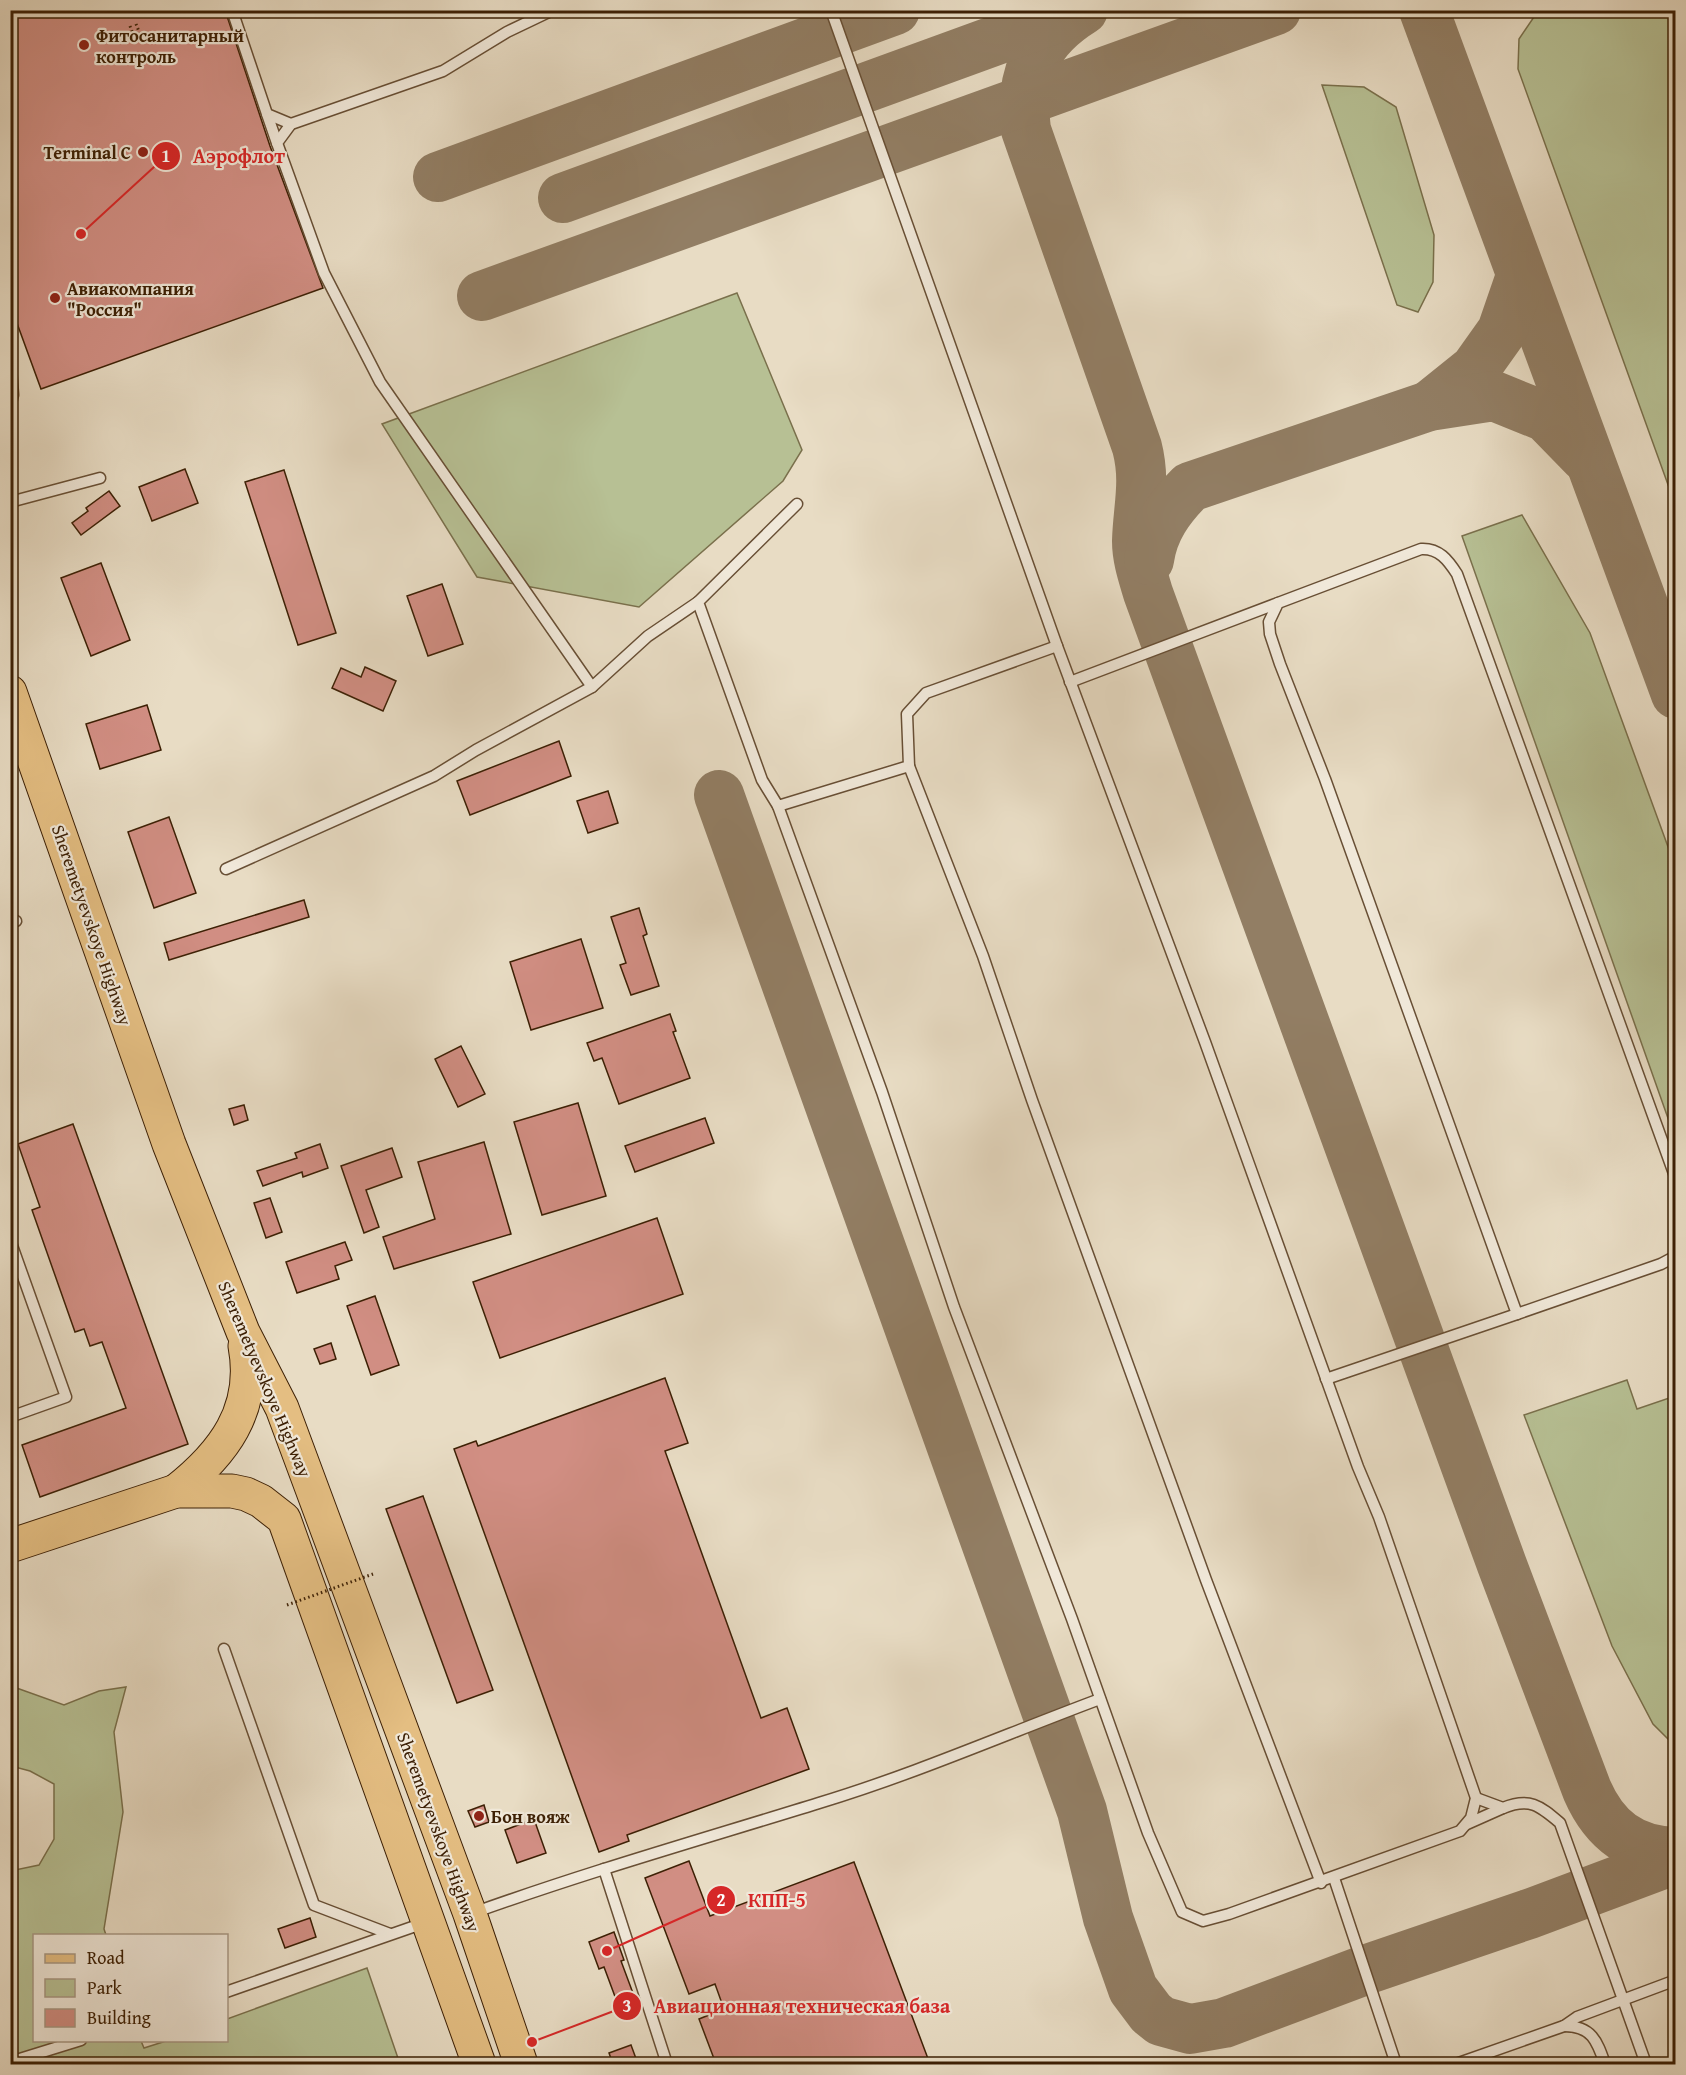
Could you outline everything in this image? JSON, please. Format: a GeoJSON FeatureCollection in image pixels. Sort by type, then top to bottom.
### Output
{"type":"FeatureCollection","features":[{"type":"Feature","properties":{"kind":"main road","name":"Sheremetyevskoye Highway"},"geometry":{"type":"LineString","coordinates":[[10,692],[169,1144],[243,1332],[282,1408],[470,1914],[521,2064]]}},
{"type":"Feature","properties":{"kind":"main road"},"geometry":{"type":"LineString","coordinates":[[176,1491],[220,1451],[243,1407],[248,1357],[243,1332]]}},
{"type":"Feature","properties":{"kind":"main road"},"geometry":{"type":"LineString","coordinates":[[10,1546],[176,1491],[232,1491],[246,1494],[261,1501],[284,1519],[479,2064]]}},
{"type":"Feature","properties":{"kind":"lane"},"geometry":{"type":"LineString","coordinates":[[232,10],[324,273],[380,382],[592,687]]}},
{"type":"Feature","properties":{"kind":"lane"},"geometry":{"type":"LineString","coordinates":[[277,143],[291,124],[443,71],[507,33],[553,10]]}},
{"type":"Feature","properties":{"kind":"lane"},"geometry":{"type":"LineString","coordinates":[[831,10],[1070,682],[1326,1379],[1380,1517],[1476,1798],[1467,1824]]}},
{"type":"Feature","properties":{"kind":"lane"},"geometry":{"type":"LineString","coordinates":[[267,114],[291,124]]}},
{"type":"Feature","properties":{"kind":"lane"},"geometry":{"type":"LineString","coordinates":[[10,355],[13,395],[10,407]]}},
{"type":"Feature","properties":{"kind":"lane"},"geometry":{"type":"LineString","coordinates":[[10,502],[100,478]]}},
{"type":"Feature","properties":{"kind":"lane"},"geometry":{"type":"LineString","coordinates":[[226,869],[434,776],[476,750],[592,687],[648,636],[698,602],[797,504]]}},
{"type":"Feature","properties":{"kind":"lane"},"geometry":{"type":"LineString","coordinates":[[1070,682],[1421,549],[1431,548],[1449,562],[1457,574],[1676,1179]]}},
{"type":"Feature","properties":{"kind":"lane"},"geometry":{"type":"LineString","coordinates":[[698,602],[762,780],[778,806],[882,1092],[954,1307],[1148,1833],[1182,1912],[1203,1921],[1321,1883],[1447,1836],[1467,1824],[1515,1803],[1538,1804],[1560,1823],[1647,2064]]}},
{"type":"Feature","properties":{"kind":"lane"},"geometry":{"type":"LineString","coordinates":[[1278,603],[1272,613],[1270,628],[1280,664],[1325,779],[1517,1314]]}},
{"type":"Feature","properties":{"kind":"lane"},"geometry":{"type":"LineString","coordinates":[[1057,646],[926,693],[907,714],[909,766],[983,956],[1032,1100],[1202,1569],[1321,1883]]}},
{"type":"Feature","properties":{"kind":"lane"},"geometry":{"type":"LineString","coordinates":[[778,806],[909,766]]}},
{"type":"Feature","properties":{"kind":"lane"},"geometry":{"type":"LineString","coordinates":[[10,1240],[66,1397],[10,1417]]}},
{"type":"Feature","properties":{"kind":"lane"},"geometry":{"type":"LineString","coordinates":[[1326,1379],[1660,1264],[1676,1256]]}},
{"type":"Feature","properties":{"kind":"lane"},"geometry":{"type":"LineString","coordinates":[[225,1649],[314,1905],[390,1934]]}},
{"type":"Feature","properties":{"kind":"lane"},"geometry":{"type":"LineString","coordinates":[[470,1914],[604,1869],[922,1769],[1100,1699]]}},
{"type":"Feature","properties":{"kind":"lane"},"geometry":{"type":"LineString","coordinates":[[1476,1798],[1503,1808]]}},
{"type":"Feature","properties":{"kind":"lane"},"geometry":{"type":"LineString","coordinates":[[604,1869],[667,2064]]}},
{"type":"Feature","properties":{"kind":"lane"},"geometry":{"type":"LineString","coordinates":[[1334,1878],[1396,2064]]}},
{"type":"Feature","properties":{"kind":"lane"},"geometry":{"type":"LineString","coordinates":[[228,1991],[427,1922]]}},
{"type":"Feature","properties":{"kind":"lane"},"geometry":{"type":"LineString","coordinates":[[1456,2064],[1564,2026],[1577,2017],[1676,1980]]}},
{"type":"Feature","properties":{"kind":"lane"},"geometry":{"type":"LineString","coordinates":[[1564,2026],[1581,2027],[1592,2034],[1597,2040],[1605,2064]]}},
{"type":"Feature","properties":{"kind":"lane"},"geometry":{"type":"LineString","coordinates":[[10,2062],[75,2042]]}},
{"type":"Feature","properties":{"kind":"path"},"geometry":{"type":"LineString","coordinates":[[136,24],[142,39]]}},
{"type":"Feature","properties":{"kind":"path"},"geometry":{"type":"LineString","coordinates":[[130,26],[136,42]]}},
{"type":"Feature","properties":{"kind":"path"},"geometry":{"type":"LineString","coordinates":[[287,1605],[373,1574]]}},
{"type":"Feature","properties":{"kind":"green space"},"geometry":{"type":"Polygon","coordinates":[[[1538,11],[1675,11],[1675,504],[1518,69],[1519,39],[1538,11]]]}},
{"type":"Feature","properties":{"kind":"green space"},"geometry":{"type":"Polygon","coordinates":[[[1322,85],[1364,87],[1396,107],[1434,235],[1433,282],[1418,312],[1397,305],[1322,85]]]}},
{"type":"Feature","properties":{"kind":"green space"},"geometry":{"type":"Polygon","coordinates":[[[737,293],[802,450],[783,481],[639,607],[477,577],[382,424],[737,293]]]}},
{"type":"Feature","properties":{"kind":"green space"},"geometry":{"type":"Polygon","coordinates":[[[1522,515],[1590,633],[1675,866],[1675,1138],[1462,536],[1522,515]]]}},
{"type":"Feature","properties":{"kind":"green space"},"geometry":{"type":"Polygon","coordinates":[[[1627,1380],[1637,1409],[1675,1396],[1675,1746],[1653,1724],[1612,1646],[1524,1415],[1627,1380]]]}},
{"type":"Feature","properties":{"kind":"green space"},"geometry":{"type":"Polygon","coordinates":[[[11,1686],[64,1705],[99,1691],[126,1687],[114,1732],[123,1812],[104,1929],[106,1934],[33,1934],[33,2042],[141,2042],[144,2048],[163,2042],[228,2042],[228,2019],[367,1968],[400,2064],[11,2064],[10,1871],[39,1865],[54,1839],[54,1784],[30,1771],[11,1766],[11,1686]]]}},
{"type":"Feature","properties":{"kind":"building","name":"Terminal C"},"geometry":{"type":"Polygon","coordinates":[[[10,10],[225,10],[270,146],[323,288],[41,389],[10,304],[10,10]]]}},
{"type":"Feature","properties":{"kind":"building"},"geometry":{"type":"Polygon","coordinates":[[[185,469],[198,503],[152,521],[139,487],[185,469]]]}},
{"type":"Feature","properties":{"kind":"building"},"geometry":{"type":"Polygon","coordinates":[[[284,470],[336,633],[298,645],[245,482],[284,470]]]}},
{"type":"Feature","properties":{"kind":"building"},"geometry":{"type":"Polygon","coordinates":[[[109,491],[120,506],[81,535],[72,523],[88,511],[86,508],[109,491]]]}},
{"type":"Feature","properties":{"kind":"building"},"geometry":{"type":"Polygon","coordinates":[[[101,563],[130,640],[91,656],[61,578],[101,563]]]}},
{"type":"Feature","properties":{"kind":"building"},"geometry":{"type":"Polygon","coordinates":[[[442,584],[463,644],[428,656],[407,596],[442,584]]]}},
{"type":"Feature","properties":{"kind":"building"},"geometry":{"type":"Polygon","coordinates":[[[365,667],[396,681],[383,711],[332,688],[341,668],[361,677],[365,667]]]}},
{"type":"Feature","properties":{"kind":"building"},"geometry":{"type":"Polygon","coordinates":[[[147,705],[161,750],[100,769],[86,724],[147,705]]]}},
{"type":"Feature","properties":{"kind":"building"},"geometry":{"type":"Polygon","coordinates":[[[559,741],[571,776],[470,815],[457,781],[559,741]]]}},
{"type":"Feature","properties":{"kind":"building"},"geometry":{"type":"Polygon","coordinates":[[[608,791],[618,823],[588,833],[577,801],[608,791]]]}},
{"type":"Feature","properties":{"kind":"building"},"geometry":{"type":"Polygon","coordinates":[[[169,817],[196,893],[154,908],[128,832],[169,817]]]}},
{"type":"Feature","properties":{"kind":"building"},"geometry":{"type":"Polygon","coordinates":[[[304,900],[309,917],[169,960],[164,943],[304,900]]]}},
{"type":"Feature","properties":{"kind":"building"},"geometry":{"type":"Polygon","coordinates":[[[639,908],[647,934],[643,936],[659,986],[631,995],[620,965],[626,963],[611,917],[639,908]]]}},
{"type":"Feature","properties":{"kind":"building"},"geometry":{"type":"Polygon","coordinates":[[[581,939],[603,1008],[531,1030],[510,962],[581,939]]]}},
{"type":"Feature","properties":{"kind":"building"},"geometry":{"type":"Polygon","coordinates":[[[670,1014],[676,1031],[673,1032],[690,1078],[619,1104],[602,1058],[594,1061],[587,1043],[670,1014]]]}},
{"type":"Feature","properties":{"kind":"building"},"geometry":{"type":"Polygon","coordinates":[[[461,1046],[485,1094],[458,1107],[435,1059],[461,1046]]]}},
{"type":"Feature","properties":{"kind":"building"},"geometry":{"type":"Polygon","coordinates":[[[578,1103],[606,1196],[542,1215],[514,1122],[578,1103]]]}},
{"type":"Feature","properties":{"kind":"building"},"geometry":{"type":"Polygon","coordinates":[[[244,1105],[248,1120],[234,1125],[229,1109],[244,1105]]]}},
{"type":"Feature","properties":{"kind":"building"},"geometry":{"type":"Polygon","coordinates":[[[705,1118],[714,1143],[635,1172],[625,1146],[705,1118]]]}},
{"type":"Feature","properties":{"kind":"building"},"geometry":{"type":"Polygon","coordinates":[[[73,1124],[188,1444],[40,1497],[22,1445],[126,1408],[102,1342],[90,1346],[84,1329],[75,1332],[32,1210],[40,1207],[18,1144],[73,1124]]]}},
{"type":"Feature","properties":{"kind":"building"},"geometry":{"type":"Polygon","coordinates":[[[484,1142],[511,1234],[394,1269],[383,1237],[435,1219],[418,1162],[484,1142]]]}},
{"type":"Feature","properties":{"kind":"building"},"geometry":{"type":"Polygon","coordinates":[[[320,1144],[328,1168],[303,1177],[302,1172],[263,1186],[257,1171],[297,1158],[295,1153],[320,1144]]]}},
{"type":"Feature","properties":{"kind":"building"},"geometry":{"type":"Polygon","coordinates":[[[392,1148],[402,1177],[366,1190],[379,1227],[364,1233],[341,1166],[392,1148]]]}},
{"type":"Feature","properties":{"kind":"building"},"geometry":{"type":"Polygon","coordinates":[[[270,1198],[282,1232],[266,1238],[254,1203],[270,1198]]]}},
{"type":"Feature","properties":{"kind":"building"},"geometry":{"type":"Polygon","coordinates":[[[657,1218],[683,1294],[500,1358],[473,1282],[657,1218]]]}},
{"type":"Feature","properties":{"kind":"building"},"geometry":{"type":"Polygon","coordinates":[[[345,1242],[352,1260],[335,1266],[339,1279],[297,1293],[286,1262],[345,1242]]]}},
{"type":"Feature","properties":{"kind":"building"},"geometry":{"type":"Polygon","coordinates":[[[375,1296],[399,1365],[371,1375],[347,1306],[375,1296]]]}},
{"type":"Feature","properties":{"kind":"building"},"geometry":{"type":"Polygon","coordinates":[[[331,1343],[336,1359],[320,1364],[314,1349],[331,1343]]]}},
{"type":"Feature","properties":{"kind":"building"},"geometry":{"type":"Polygon","coordinates":[[[665,1378],[688,1443],[665,1451],[761,1718],[787,1708],[809,1769],[627,1835],[629,1841],[599,1852],[454,1449],[476,1441],[478,1446],[665,1378]]]}},
{"type":"Feature","properties":{"kind":"building"},"geometry":{"type":"Polygon","coordinates":[[[423,1496],[493,1690],[457,1703],[386,1509],[423,1496]]]}},
{"type":"Feature","properties":{"kind":"building","name":"Бон вояж"},"geometry":{"type":"Polygon","coordinates":[[[484,1805],[489,1822],[475,1827],[468,1811],[484,1805]]]}},
{"type":"Feature","properties":{"kind":"building"},"geometry":{"type":"Polygon","coordinates":[[[534,1819],[546,1853],[517,1863],[505,1830],[534,1819]]]}},
{"type":"Feature","properties":{"kind":"building"},"geometry":{"type":"Polygon","coordinates":[[[689,1861],[710,1916],[854,1862],[930,2064],[716,2064],[699,2019],[724,2009],[715,1984],[689,1994],[645,1878],[689,1861]]]}},
{"type":"Feature","properties":{"kind":"building"},"geometry":{"type":"Polygon","coordinates":[[[310,1918],[316,1937],[285,1948],[278,1929],[310,1918]]]}},
{"type":"Feature","properties":{"kind":"building"},"geometry":{"type":"Polygon","coordinates":[[[614,1932],[624,1960],[621,1961],[640,2012],[623,2018],[604,1967],[599,1969],[589,1942],[614,1932]]]}},
{"type":"Feature","properties":{"kind":"building"},"geometry":{"type":"Polygon","coordinates":[[[631,2045],[638,2064],[613,2064],[609,2053],[631,2045]]]}},
{"type":"Feature","properties":{"kind":"taxiway"},"geometry":{"type":"LineString","coordinates":[[438,177],[895,10]]}},
{"type":"Feature","properties":{"kind":"taxiway"},"geometry":{"type":"LineString","coordinates":[[1083,10],[1053,34],[1034,61],[1025,93],[1026,130],[1137,447],[1141,472],[1137,548],[1148,593],[1502,1565],[1587,1790],[1602,1816],[1621,1835],[1646,1847],[1676,1852]]}},
{"type":"Feature","properties":{"kind":"taxiway"},"geometry":{"type":"LineString","coordinates":[[482,296],[1276,10]]}},
{"type":"Feature","properties":{"kind":"taxiway"},"geometry":{"type":"LineString","coordinates":[[1424,10],[1676,694]]}},
{"type":"Feature","properties":{"kind":"taxiway"},"geometry":{"type":"LineString","coordinates":[[563,198],[1073,12]]}},
{"type":"Feature","properties":{"kind":"taxiway"},"geometry":{"type":"LineString","coordinates":[[1429,406],[1475,369],[1502,331],[1521,276]]}},
{"type":"Feature","properties":{"kind":"taxiway"},"geometry":{"type":"LineString","coordinates":[[1149,560],[1154,539],[1163,520],[1190,487],[1429,406],[1494,396],[1546,417],[1585,457]]}},
{"type":"Feature","properties":{"kind":"taxiway"},"geometry":{"type":"LineString","coordinates":[[719,795],[1082,1811],[1108,1918],[1133,1989],[1151,2013],[1161,2021],[1190,2029],[1224,2023],[1676,1859]]}},
{"type":"Feature","properties":{"kind":"place","name":"Фитосанитарный контроль"},"geometry":{"type":"Point","coordinates":[84,45]}},
{"type":"Feature","properties":{"kind":"place","name":"Terminal C"},"geometry":{"type":"Point","coordinates":[143,152]}},
{"type":"Feature","properties":{"kind":"place","name":"Аэрофлот"},"geometry":{"type":"Point","coordinates":[81,234]}},
{"type":"Feature","properties":{"kind":"place","name":"Авиакомпания \"Россия\""},"geometry":{"type":"Point","coordinates":[55,298]}},
{"type":"Feature","properties":{"kind":"place","name":"Бон вояж"},"geometry":{"type":"Point","coordinates":[479,1816]}},
{"type":"Feature","properties":{"kind":"place","name":"КПП-5"},"geometry":{"type":"Point","coordinates":[607,1951]}},
{"type":"Feature","properties":{"kind":"place","name":"Авиационная техническая база"},"geometry":{"type":"Point","coordinates":[532,2042]}}]}
